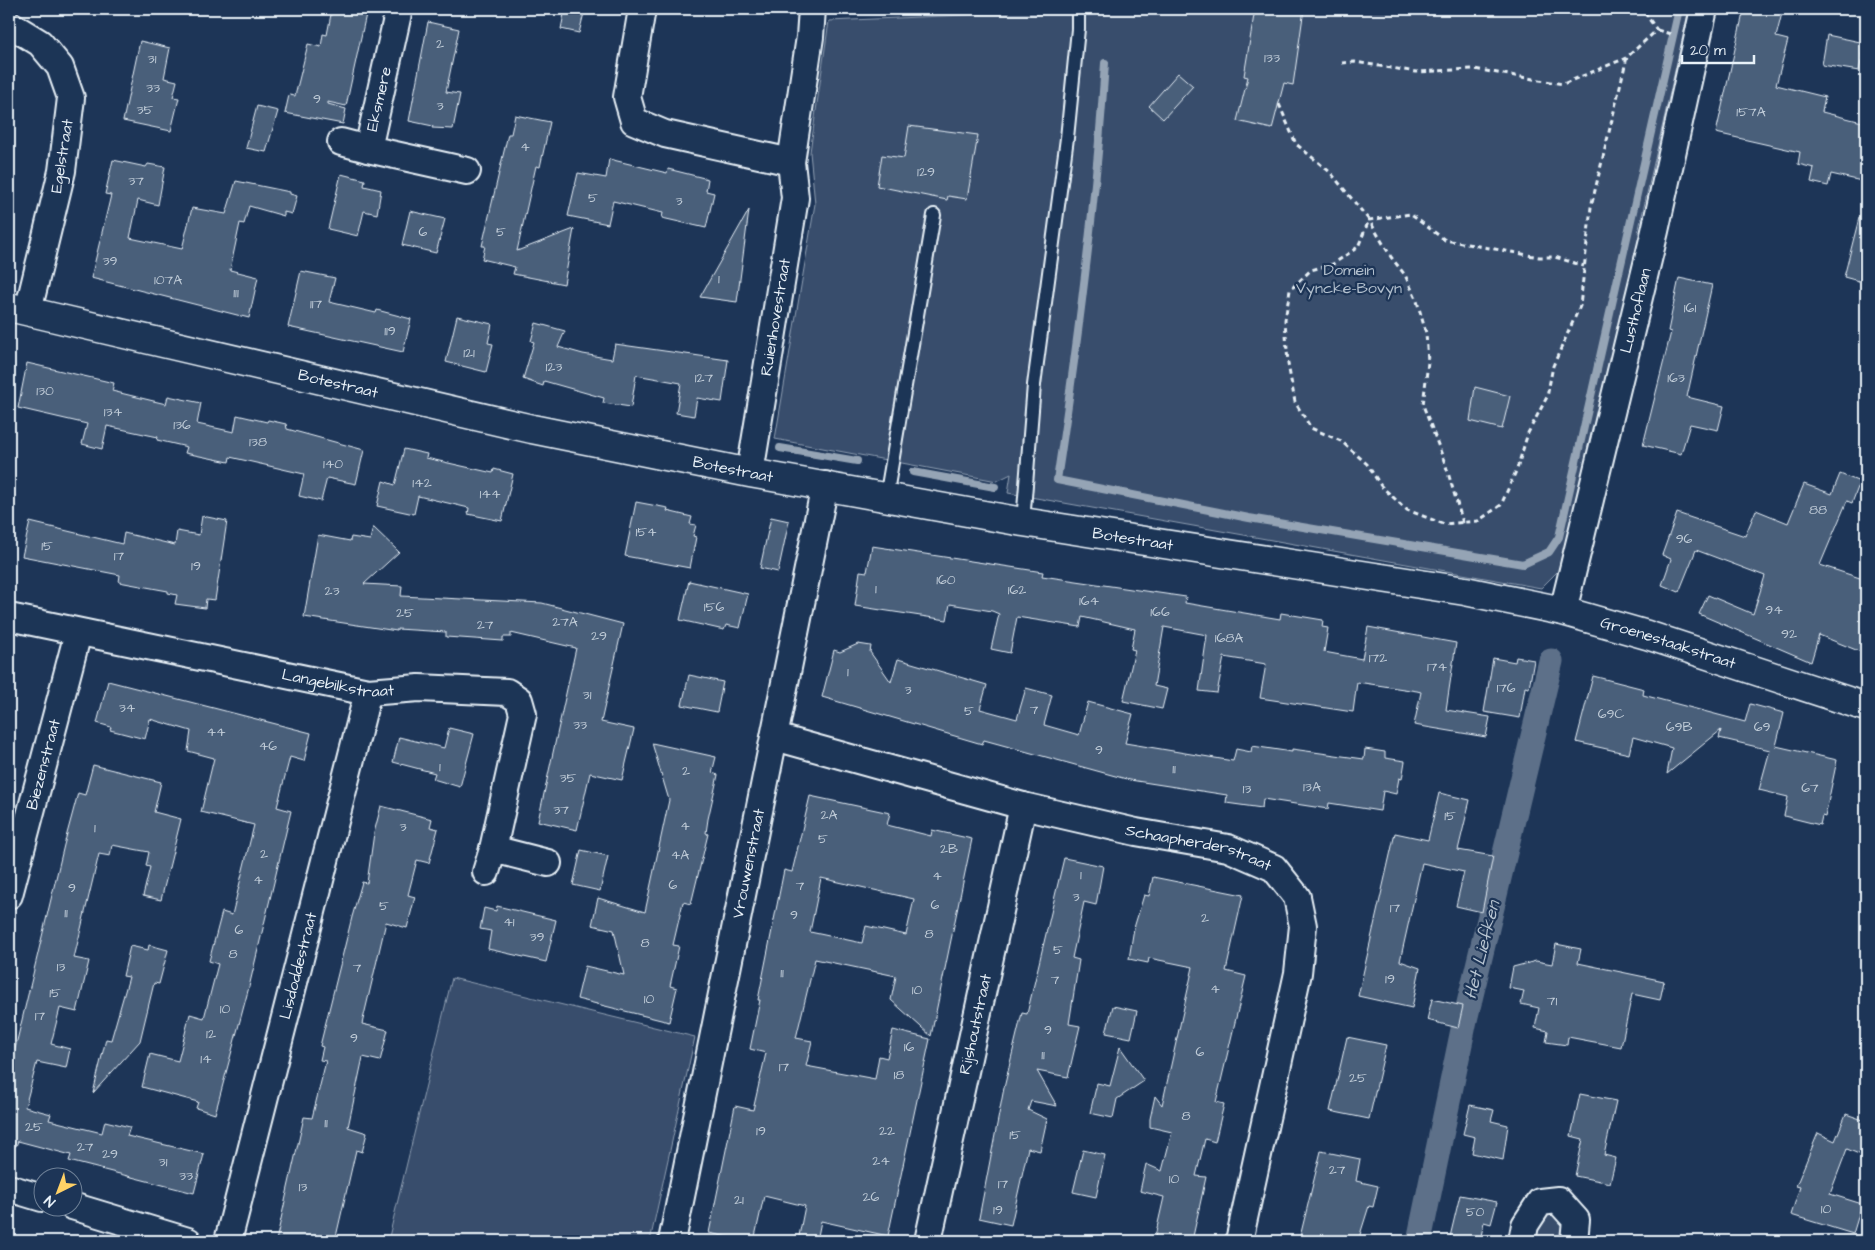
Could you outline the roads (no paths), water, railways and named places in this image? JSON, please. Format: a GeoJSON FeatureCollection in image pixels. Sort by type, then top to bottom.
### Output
{"type":"FeatureCollection","features":[{"type":"Feature","properties":{"kind":"street","name":"Eksmere"},"geometry":{"type":"LineString","coordinates":[[398,9],[368,149],[467,171]]}},
{"type":"Feature","properties":{"kind":"street"},"geometry":{"type":"LineString","coordinates":[[642,9],[628,98],[634,121],[665,134],[791,162]]}},
{"type":"Feature","properties":{"kind":"street","name":"Ruienhovestraat"},"geometry":{"type":"LineString","coordinates":[[750,473],[795,198],[791,162],[810,37],[812,9]]}},
{"type":"Feature","properties":{"kind":"street","name":"Lusthoflaan"},"geometry":{"type":"LineString","coordinates":[[1563,611],[1655,231],[1704,9]]}},
{"type":"Feature","properties":{"kind":"street","name":"Egelstraat"},"geometry":{"type":"LineString","coordinates":[[9,24],[40,43],[60,67],[71,98],[62,171],[18,309]]}},
{"type":"Feature","properties":{"kind":"street"},"geometry":{"type":"LineString","coordinates":[[341,142],[368,149]]}},
{"type":"Feature","properties":{"kind":"street","name":"Botestraat"},"geometry":{"type":"LineString","coordinates":[[18,309],[532,429],[750,473],[1022,522],[1465,591]]}},
{"type":"Feature","properties":{"kind":"street","name":"Vrouwenstraat"},"geometry":{"type":"LineString","coordinates":[[672,1241],[825,485]]}},
{"type":"Feature","properties":{"kind":"street","name":"Groenestaakstraat"},"geometry":{"type":"LineString","coordinates":[[1465,591],[1563,611],[1647,635],[1866,707]]}},
{"type":"Feature","properties":{"kind":"street","name":"Langebilkstraat"},"geometry":{"type":"LineString","coordinates":[[9,618],[368,692],[419,688],[507,692],[519,700],[523,714],[490,860],[548,863]]}},
{"type":"Feature","properties":{"kind":"street","name":"Biezenstraat"},"geometry":{"type":"LineString","coordinates":[[9,895],[78,633]]}},
{"type":"Feature","properties":{"kind":"street","name":"Lisdoddestraat"},"geometry":{"type":"LineString","coordinates":[[228,1241],[368,692]]}},
{"type":"Feature","properties":{"kind":"street","name":"Schaapherderstraat"},"geometry":{"type":"LineString","coordinates":[[775,737],[1023,806],[1136,832],[1228,848],[1274,868],[1298,897],[1303,926],[1298,973],[1239,1241]]}},
{"type":"Feature","properties":{"kind":"street","name":"Rijshoutstraat"},"geometry":{"type":"LineString","coordinates":[[928,1241],[1023,806]]}},
{"type":"Feature","properties":{"kind":"street"},"geometry":{"type":"LineString","coordinates":[[9,1188],[32,1195]]}},
{"type":"Feature","properties":{"kind":"street"},"geometry":{"type":"LineString","coordinates":[[1522,1241],[1524,1225],[1540,1202],[1558,1200],[1576,1220],[1574,1241]]}},
{"type":"Feature","properties":{"kind":"street"},"geometry":{"type":"LineString","coordinates":[[82,1209],[188,1241]]}},
{"type":"Feature","properties":{"kind":"lane"},"geometry":{"type":"LineString","coordinates":[[1022,522],[1034,385],[1067,138],[1078,29],[1078,9]]}},
{"type":"Feature","properties":{"kind":"lane"},"geometry":{"type":"LineString","coordinates":[[886,498],[934,215]]}},
{"type":"Feature","properties":{"kind":"waterway"},"geometry":{"type":"LineString","coordinates":[[1105,63],[1097,168],[1086,272],[1057,480],[1249,518],[1523,564],[1549,552],[1559,537],[1679,9]]}},
{"type":"Feature","properties":{"kind":"waterway"},"geometry":{"type":"LineString","coordinates":[[780,448],[857,461]]}},
{"type":"Feature","properties":{"kind":"waterway"},"geometry":{"type":"LineString","coordinates":[[913,472],[995,487]]}},
{"type":"Feature","properties":{"kind":"waterway","name":"Het Liefken"},"geometry":{"type":"LineString","coordinates":[[1419,1241],[1465,1020],[1551,661]]}},
{"type":"Feature","properties":{"kind":"park label","name":"Domein Vyncke-Bovyn"},"geometry":{"type":"Point","coordinates":[1349,279]}}]}
